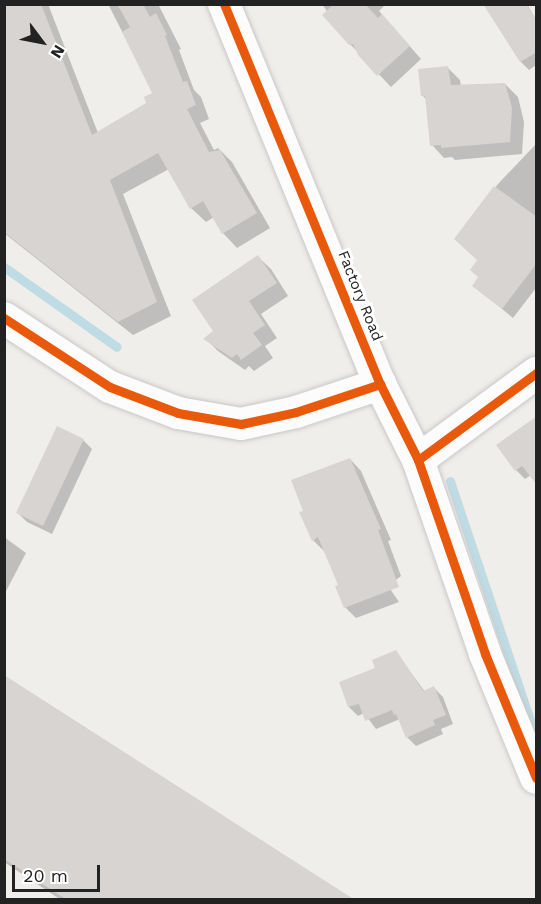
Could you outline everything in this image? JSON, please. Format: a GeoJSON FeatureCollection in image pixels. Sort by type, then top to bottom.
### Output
{"type":"FeatureCollection","features":[{"type":"Feature","properties":{"kind":"street","name":"Factory Road"},"geometry":{"type":"LineString","coordinates":[[224,4],[380,384],[418,460],[484,654],[537,778]]}},
{"type":"Feature","properties":{"kind":"street"},"geometry":{"type":"LineString","coordinates":[[4,318],[110,387],[178,413],[241,424],[296,412],[380,384]]}},
{"type":"Feature","properties":{"kind":"street"},"geometry":{"type":"LineString","coordinates":[[418,460],[537,373]]}},
{"type":"Feature","properties":{"kind":"building"},"geometry":{"type":"Polygon","coordinates":[[[4,4],[41,4],[92,135],[146,103],[144,97],[152,93],[122,32],[130,27],[117,4],[143,4],[150,17],[156,13],[167,35],[165,36],[183,82],[187,81],[196,105],[187,109],[209,152],[220,150],[257,213],[222,234],[203,201],[190,209],[158,153],[110,180],[157,302],[118,322],[4,232],[4,4]]]}},
{"type":"Feature","properties":{"kind":"building"},"geometry":{"type":"Polygon","coordinates":[[[334,4],[365,4],[378,18],[382,14],[410,46],[377,76],[358,55],[353,44],[349,45],[322,15],[334,4]]]}},
{"type":"Feature","properties":{"kind":"building"},"geometry":{"type":"Polygon","coordinates":[[[483,4],[526,4],[537,22],[537,52],[520,62],[483,4]]]}},
{"type":"Feature","properties":{"kind":"building"},"geometry":{"type":"Polygon","coordinates":[[[448,66],[451,85],[505,83],[512,108],[510,142],[441,148],[441,145],[430,146],[425,96],[421,96],[418,69],[448,66]]]}},
{"type":"Feature","properties":{"kind":"building"},"geometry":{"type":"Polygon","coordinates":[[[494,186],[537,217],[537,263],[502,309],[472,286],[478,277],[470,270],[477,260],[454,239],[494,186]]]}},
{"type":"Feature","properties":{"kind":"building"},"geometry":{"type":"Polygon","coordinates":[[[258,255],[277,283],[249,301],[265,325],[253,333],[262,345],[241,360],[237,354],[232,358],[203,339],[213,331],[192,300],[258,255]]]}},
{"type":"Feature","properties":{"kind":"building"},"geometry":{"type":"Polygon","coordinates":[[[537,416],[537,485],[522,466],[515,471],[496,445],[537,416]]]}},
{"type":"Feature","properties":{"kind":"building"},"geometry":{"type":"Polygon","coordinates":[[[57,426],[84,439],[43,526],[16,513],[57,426]]]}},
{"type":"Feature","properties":{"kind":"building"},"geometry":{"type":"Polygon","coordinates":[[[350,458],[381,529],[378,530],[399,587],[344,608],[335,586],[338,585],[318,537],[312,541],[299,512],[303,511],[291,480],[350,458]]]}},
{"type":"Feature","properties":{"kind":"building"},"geometry":{"type":"Polygon","coordinates":[[[396,650],[423,691],[434,686],[446,715],[433,720],[435,725],[406,738],[392,710],[365,721],[359,704],[348,707],[339,682],[375,668],[372,660],[396,650]]]}},
{"type":"Feature","properties":{"kind":"building"},"geometry":{"type":"Polygon","coordinates":[[[4,675],[355,900],[67,900],[4,859],[4,675]]]}},
{"type":"Feature","properties":{"kind":"waterway"},"geometry":{"type":"LineString","coordinates":[[4,267],[117,347]]}},
{"type":"Feature","properties":{"kind":"waterway"},"geometry":{"type":"LineString","coordinates":[[450,481],[536,738]]}},
{"type":"Feature","properties":{"kind":"cycle path"},"geometry":{"type":"LineString","coordinates":[[224,4],[380,384],[418,460],[536,373]]}},
{"type":"Feature","properties":{"kind":"cycle path"},"geometry":{"type":"LineString","coordinates":[[4,318],[110,387],[178,413],[241,424],[296,412],[380,384]]}},
{"type":"Feature","properties":{"kind":"cycle path"},"geometry":{"type":"LineString","coordinates":[[418,460],[485,654],[536,778]]}}]}
